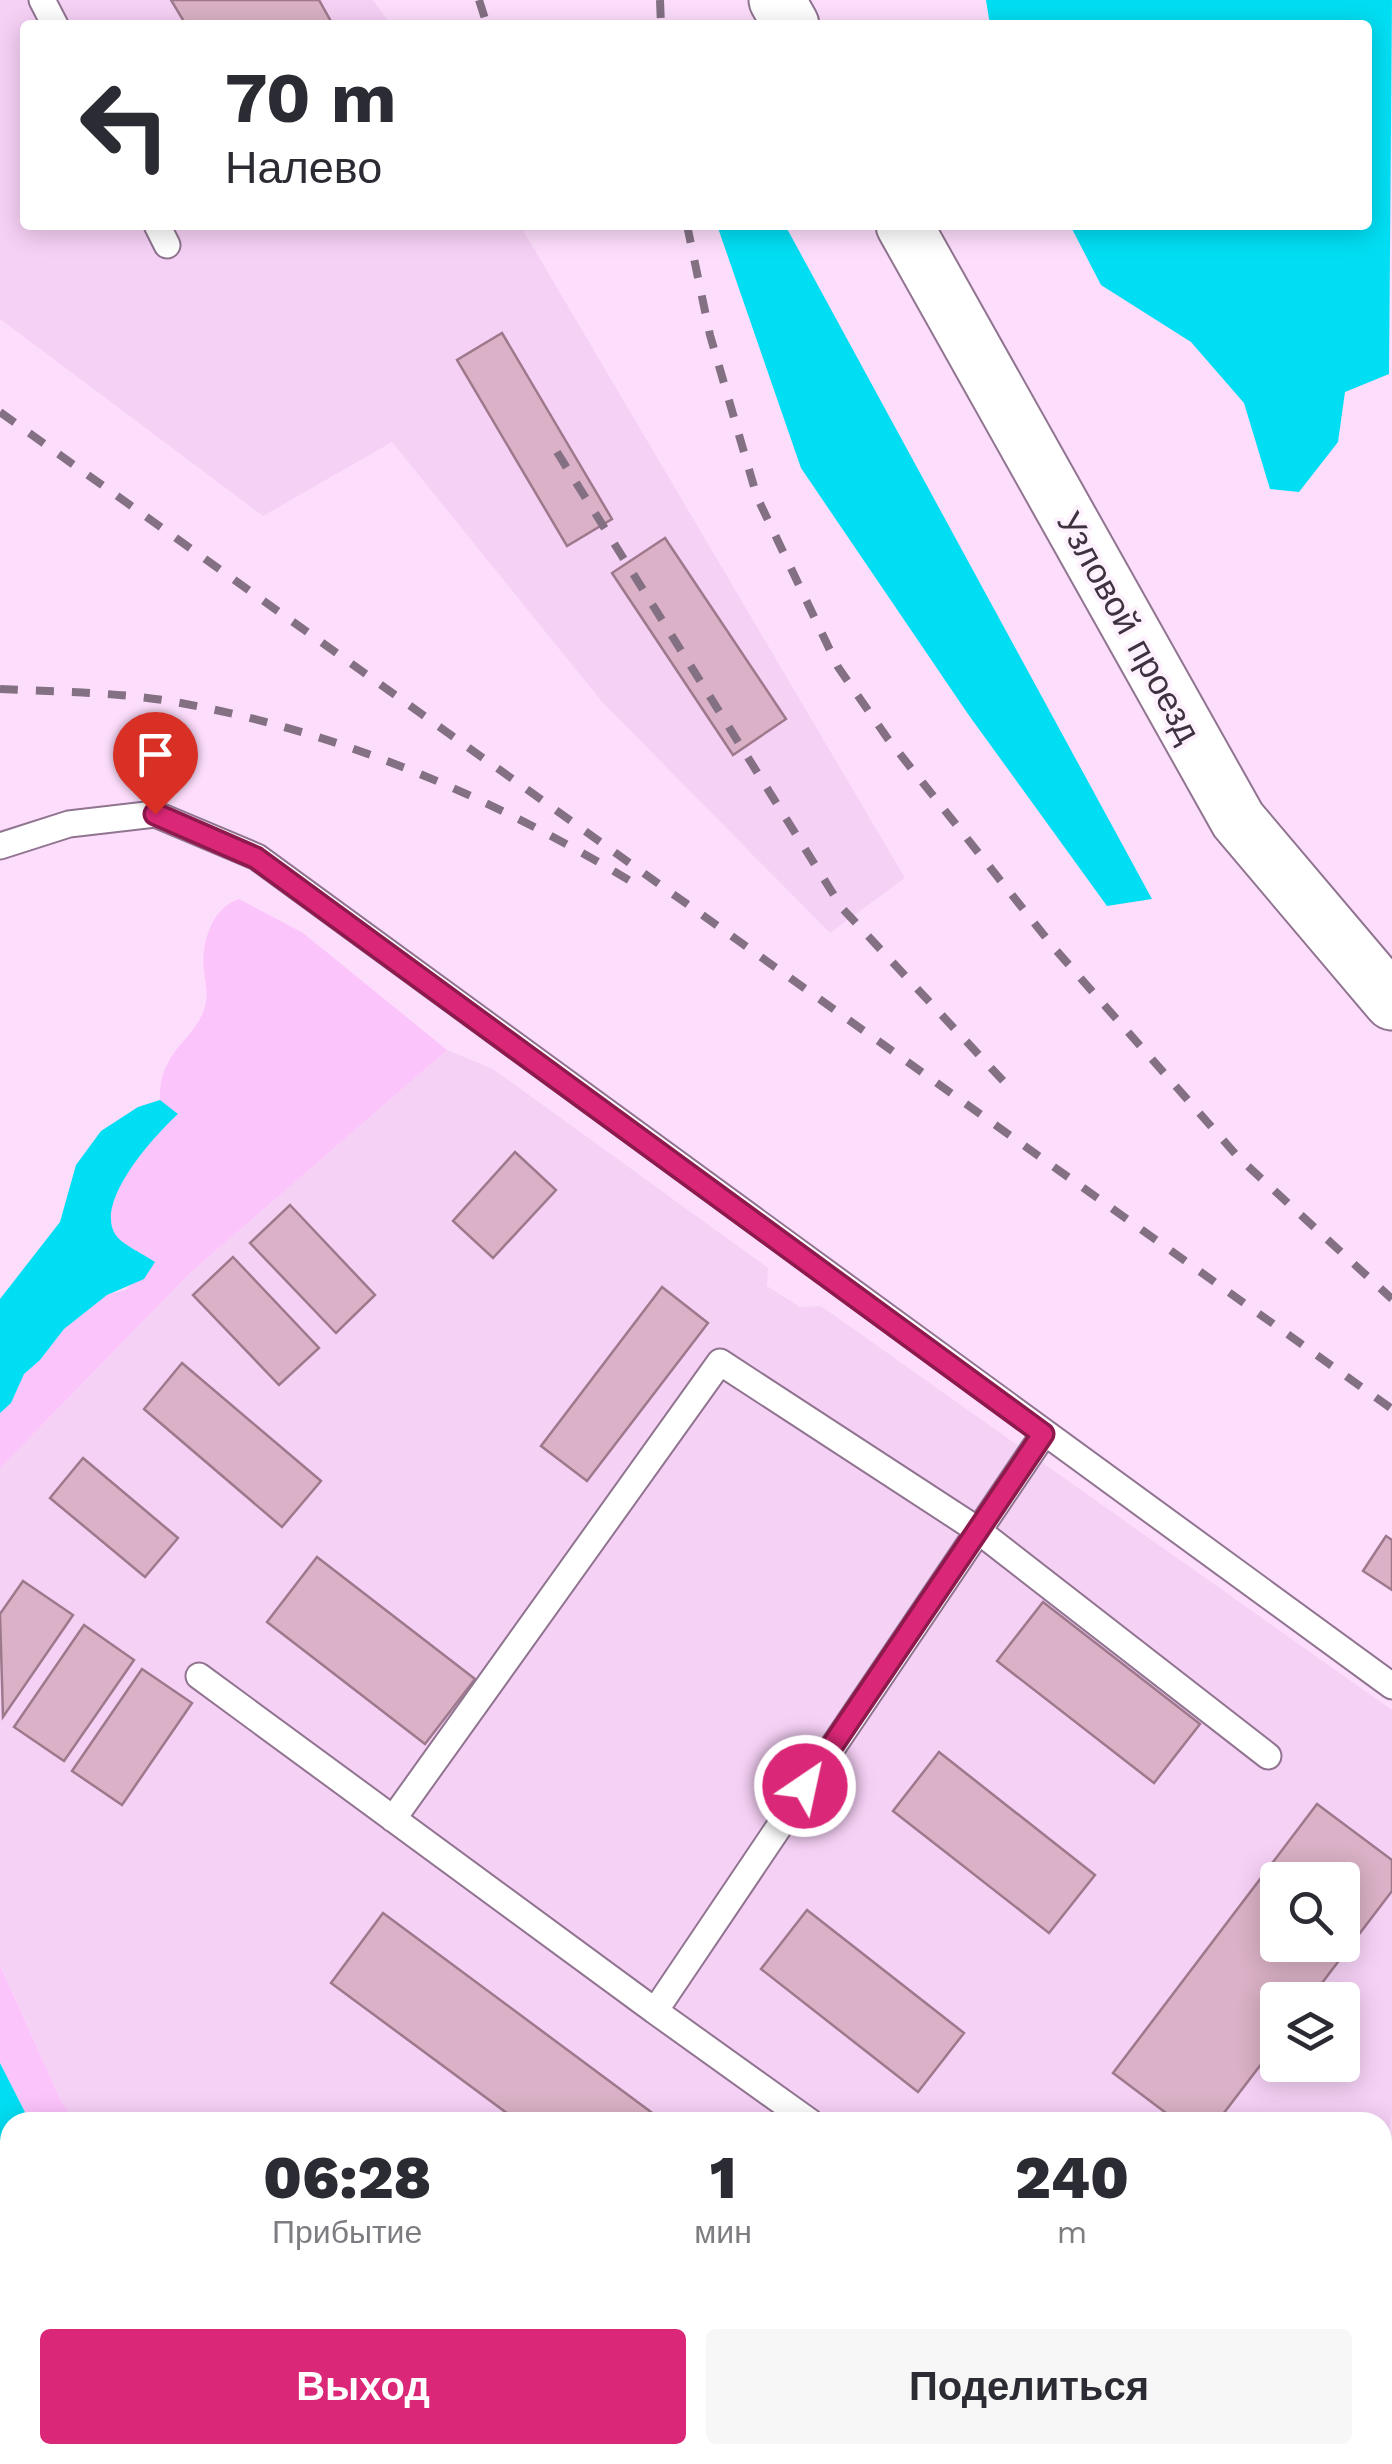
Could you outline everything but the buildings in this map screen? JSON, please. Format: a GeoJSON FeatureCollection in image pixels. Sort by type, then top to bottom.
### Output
{"type":"FeatureCollection","features":[{"type":"Feature","properties":{"kind":"street","name":"Узловой проезд"},"geometry":{"type":"LineString","coordinates":[[907,230],[1238,820],[1392,1002]]}},
{"type":"Feature","properties":{"kind":"lane"},"geometry":{"type":"LineString","coordinates":[[0,846],[68,824],[155,814],[256,858],[1392,1686]]}},
{"type":"Feature","properties":{"kind":"lane"},"geometry":{"type":"LineString","coordinates":[[393,1819],[720,1362],[976,1529],[1268,1756]]}},
{"type":"Feature","properties":{"kind":"lane"},"geometry":{"type":"LineString","coordinates":[[655,2011],[1043,1434]]}},
{"type":"Feature","properties":{"kind":"lane"},"geometry":{"type":"LineString","coordinates":[[199,1676],[796,2112]]}},
{"type":"Feature","properties":{"kind":"shaded area"},"geometry":{"type":"Polygon","coordinates":[[[0,0],[373,0],[387,20],[20,20],[20,230],[523,230],[905,878],[830,933],[603,703],[392,442],[263,516],[0,319],[0,0]]]}},
{"type":"Feature","properties":{"kind":"shaded area"},"geometry":{"type":"Polygon","coordinates":[[[239,899],[303,933],[447,1050],[190,1273],[0,1468],[0,1413],[11,1403],[24,1374],[64,1329],[107,1295],[126,1290],[154,1261],[115,1234],[111,1220],[113,1205],[130,1170],[177,1115],[160,1100],[165,1068],[202,1015],[207,994],[204,950],[210,928],[221,910],[239,899]]]}},
{"type":"Feature","properties":{"kind":"shaded area"},"geometry":{"type":"Polygon","coordinates":[[[447,1050],[493,1069],[768,1268],[767,1286],[800,1307],[821,1306],[1392,1710],[1392,2112],[69,2112],[0,1964],[0,1468],[190,1273],[447,1050]]]}},
{"type":"Feature","properties":{"kind":"shaded area"},"geometry":{"type":"Polygon","coordinates":[[[0,1965],[69,2112],[25,2112],[0,2063],[0,1965]]]}},
{"type":"Feature","properties":{"kind":"water"},"geometry":{"type":"Polygon","coordinates":[[[986,0],[1392,0],[1389,374],[1345,392],[1338,442],[1299,492],[1270,489],[1244,403],[1191,342],[1101,285],[1073,230],[1372,230],[1372,20],[989,20],[986,0]]]}},
{"type":"Feature","properties":{"kind":"water"},"geometry":{"type":"Polygon","coordinates":[[[719,230],[788,230],[1152,899],[1107,906],[968,714],[801,468],[719,230]]]}},
{"type":"Feature","properties":{"kind":"water"},"geometry":{"type":"Polygon","coordinates":[[[160,1100],[178,1114],[130,1170],[113,1204],[111,1220],[118,1238],[155,1262],[144,1279],[107,1295],[64,1329],[24,1374],[11,1403],[0,1413],[0,1299],[60,1222],[76,1165],[101,1131],[138,1107],[160,1100]]]}},
{"type":"Feature","properties":{"kind":"water"},"geometry":{"type":"Polygon","coordinates":[[[0,2063],[25,2112],[0,2112],[0,2063]]]}},
{"type":"Feature","properties":{"kind":"railway"},"geometry":{"type":"LineString","coordinates":[[479,0],[485,20]]}},
{"type":"Feature","properties":{"kind":"railway"},"geometry":{"type":"LineString","coordinates":[[660,0],[661,20]]}},
{"type":"Feature","properties":{"kind":"railway"},"geometry":{"type":"LineString","coordinates":[[688,230],[710,335],[757,497],[838,667],[888,739],[1055,949],[1238,1157],[1392,1299]]}},
{"type":"Feature","properties":{"kind":"railway"},"geometry":{"type":"LineString","coordinates":[[0,412],[1392,1409]]}},
{"type":"Feature","properties":{"kind":"railway"},"geometry":{"type":"LineString","coordinates":[[557,452],[842,908],[1007,1085]]}},
{"type":"Feature","properties":{"kind":"railway"},"geometry":{"type":"LineString","coordinates":[[0,689],[154,699],[296,730],[468,795],[632,882]]}},
{"type":"Feature","properties":{"kind":"route"},"geometry":{"type":"LineString","coordinates":[[155,814],[256,858],[1043,1434],[805,1786]]}}]}
